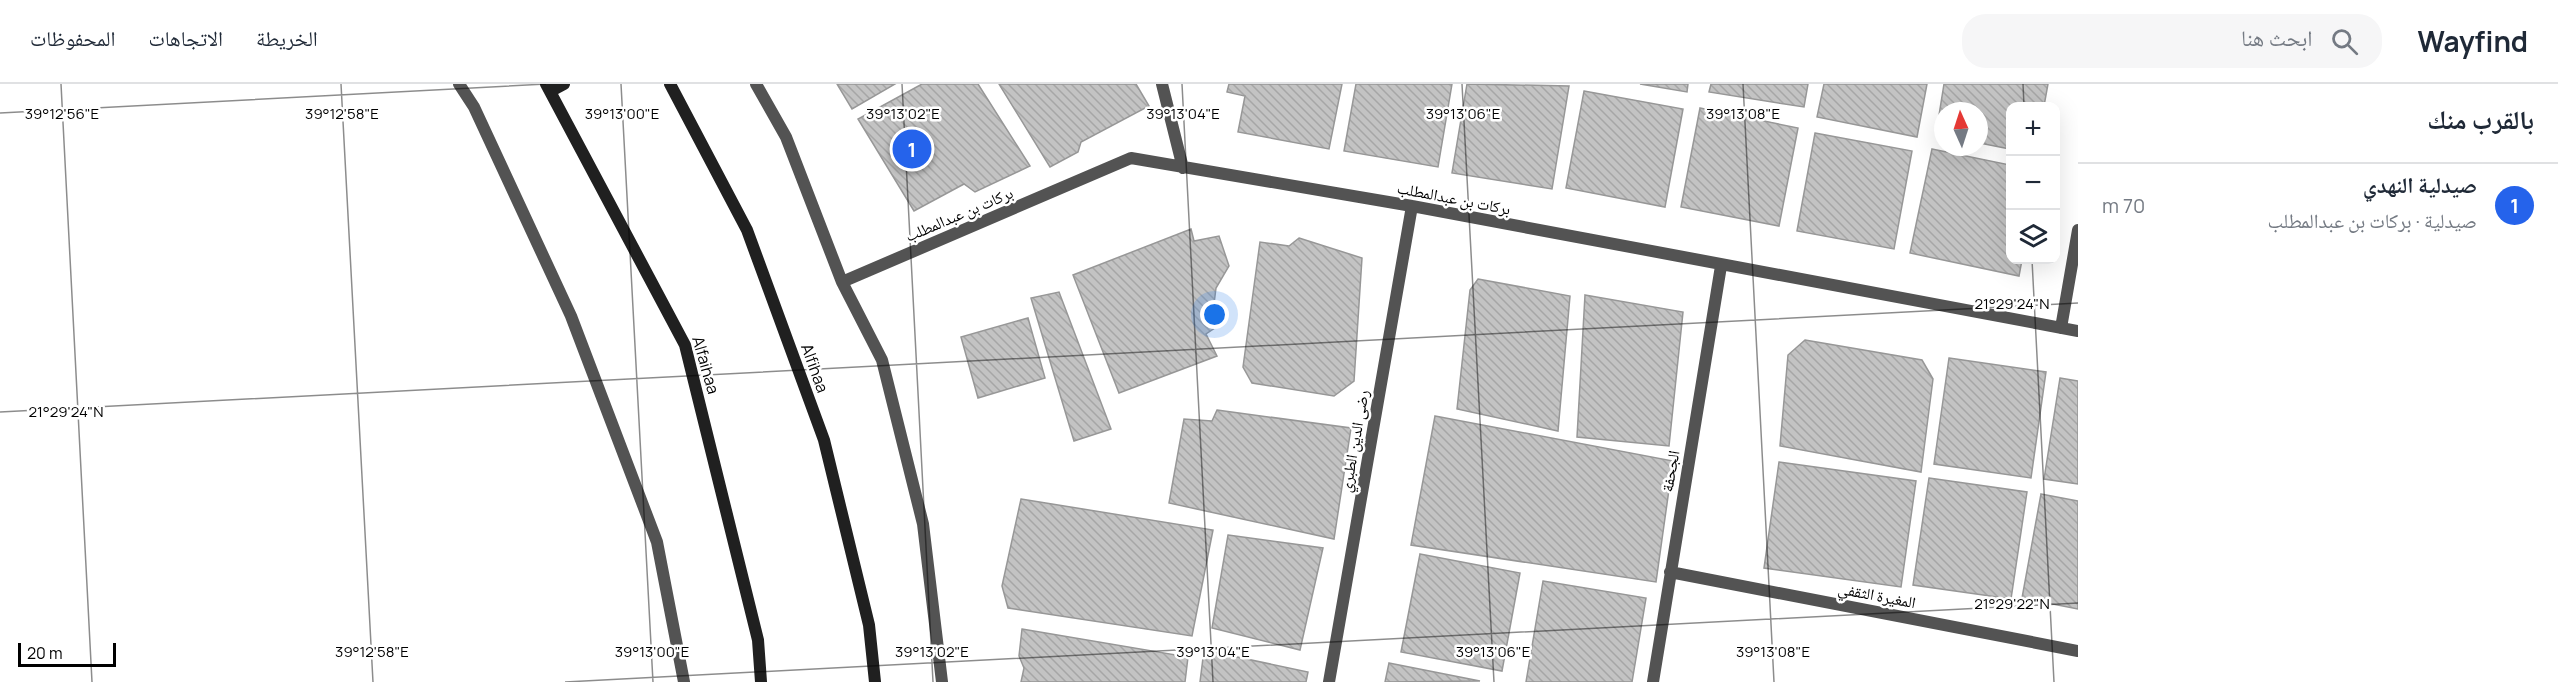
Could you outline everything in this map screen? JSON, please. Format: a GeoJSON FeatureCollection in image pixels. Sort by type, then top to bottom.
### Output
{"type":"FeatureCollection","features":[{"type":"Feature","properties":{"kind":"street"},"geometry":{"type":"LineString","coordinates":[[459,84],[474,107],[571,316],[657,542],[684,682]]}},
{"type":"Feature","properties":{"kind":"street"},"geometry":{"type":"LineString","coordinates":[[549,88],[564,84]]}},
{"type":"Feature","properties":{"kind":"street","name":"Alfihaa"},"geometry":{"type":"LineString","coordinates":[[670,84],[747,230],[824,440],[869,625],[875,682]]}},
{"type":"Feature","properties":{"kind":"street"},"geometry":{"type":"LineString","coordinates":[[756,84],[786,137],[842,282],[882,360],[923,524],[942,682]]}},
{"type":"Feature","properties":{"kind":"street"},"geometry":{"type":"LineString","coordinates":[[1162,84],[1183,168]]}},
{"type":"Feature","properties":{"kind":"street","name":"Alfaihaa"},"geometry":{"type":"LineString","coordinates":[[549,88],[685,345],[758,640],[761,682]]}},
{"type":"Feature","properties":{"kind":"street","name":"بركات بن عبدالمطلب"},"geometry":{"type":"LineString","coordinates":[[842,282],[1131,158],[1412,206],[1721,266],[2078,331]]}},
{"type":"Feature","properties":{"kind":"street","name":"رضى الدين الطبري"},"geometry":{"type":"LineString","coordinates":[[1329,682],[1412,206]]}},
{"type":"Feature","properties":{"kind":"street"},"geometry":{"type":"LineString","coordinates":[[2061,328],[2078,230]]}},
{"type":"Feature","properties":{"kind":"street","name":"الجحفة"},"geometry":{"type":"LineString","coordinates":[[1653,682],[1721,266]]}},
{"type":"Feature","properties":{"kind":"street","name":"المغيرة الثقفي"},"geometry":{"type":"LineString","coordinates":[[1670,572],[2078,651]]}},
{"type":"Feature","properties":{"kind":"building"},"geometry":{"type":"Polygon","coordinates":[[[837,84],[895,84],[852,109],[837,84]]]}},
{"type":"Feature","properties":{"kind":"building"},"geometry":{"type":"Polygon","coordinates":[[[922,84],[978,84],[1030,166],[975,192],[964,184],[914,211],[858,119],[922,84]]]}},
{"type":"Feature","properties":{"kind":"building"},"geometry":{"type":"Polygon","coordinates":[[[999,84],[1136,84],[1149,106],[1081,142],[1078,152],[1050,167],[999,84]]]}},
{"type":"Feature","properties":{"kind":"building"},"geometry":{"type":"Polygon","coordinates":[[[1229,84],[1342,84],[1329,149],[1238,132],[1245,96],[1227,92],[1229,84]]]}},
{"type":"Feature","properties":{"kind":"building"},"geometry":{"type":"Polygon","coordinates":[[[1356,84],[1452,84],[1438,167],[1344,151],[1356,84]]]}},
{"type":"Feature","properties":{"kind":"building"},"geometry":{"type":"Polygon","coordinates":[[[1467,84],[1569,86],[1552,189],[1452,173],[1467,84]]]}},
{"type":"Feature","properties":{"kind":"building"},"geometry":{"type":"Polygon","coordinates":[[[1640,84],[1688,84],[1687,92],[1640,84]]]}},
{"type":"Feature","properties":{"kind":"building"},"geometry":{"type":"Polygon","coordinates":[[[1711,84],[1808,84],[1804,107],[1709,92],[1711,84]]]}},
{"type":"Feature","properties":{"kind":"building"},"geometry":{"type":"Polygon","coordinates":[[[1824,84],[1927,84],[1917,137],[1817,117],[1824,84]]]}},
{"type":"Feature","properties":{"kind":"building"},"geometry":{"type":"Polygon","coordinates":[[[1944,84],[2048,84],[2045,102],[2006,102],[2006,148],[1988,145],[1988,102],[1941,102],[1944,84]]]}},
{"type":"Feature","properties":{"kind":"building"},"geometry":{"type":"Polygon","coordinates":[[[1584,91],[1683,109],[1665,207],[1566,188],[1584,91]]]}},
{"type":"Feature","properties":{"kind":"building"},"geometry":{"type":"Polygon","coordinates":[[[1700,108],[1798,128],[1779,226],[1681,207],[1700,108]]]}},
{"type":"Feature","properties":{"kind":"building"},"geometry":{"type":"Polygon","coordinates":[[[1815,133],[1912,151],[1894,249],[1797,231],[1815,133]]]}},
{"type":"Feature","properties":{"kind":"building"},"geometry":{"type":"Polygon","coordinates":[[[1932,149],[1934,149],[1934,156],[1966,156],[2006,164],[2006,264],[2021,264],[2019,276],[1910,253],[1932,149]]]}},
{"type":"Feature","properties":{"kind":"building"},"geometry":{"type":"Polygon","coordinates":[[[1191,229],[1194,241],[1219,236],[1229,266],[1216,288],[1214,304],[1218,326],[1206,334],[1217,356],[1119,393],[1073,275],[1191,229]]]}},
{"type":"Feature","properties":{"kind":"building"},"geometry":{"type":"Polygon","coordinates":[[[1299,238],[1362,258],[1354,381],[1334,396],[1252,383],[1243,367],[1260,242],[1289,246],[1299,238]]]}},
{"type":"Feature","properties":{"kind":"building"},"geometry":{"type":"Polygon","coordinates":[[[1478,279],[1570,296],[1558,431],[1457,409],[1470,290],[1478,279]]]}},
{"type":"Feature","properties":{"kind":"building"},"geometry":{"type":"Polygon","coordinates":[[[1059,292],[1111,429],[1074,441],[1031,298],[1059,292]]]}},
{"type":"Feature","properties":{"kind":"building"},"geometry":{"type":"Polygon","coordinates":[[[1585,295],[1683,312],[1669,446],[1577,437],[1585,295]]]}},
{"type":"Feature","properties":{"kind":"building"},"geometry":{"type":"Polygon","coordinates":[[[1028,318],[1045,378],[978,398],[961,337],[1028,318]]]}},
{"type":"Feature","properties":{"kind":"building"},"geometry":{"type":"Polygon","coordinates":[[[1805,340],[1922,360],[1933,379],[1921,472],[1780,446],[1788,355],[1805,340]]]}},
{"type":"Feature","properties":{"kind":"building"},"geometry":{"type":"Polygon","coordinates":[[[1949,358],[2046,372],[2031,478],[1934,464],[1949,358]]]}},
{"type":"Feature","properties":{"kind":"building"},"geometry":{"type":"Polygon","coordinates":[[[2060,378],[2078,381],[2078,484],[2044,479],[2060,378]]]}},
{"type":"Feature","properties":{"kind":"building"},"geometry":{"type":"Polygon","coordinates":[[[1217,410],[1351,428],[1334,539],[1169,503],[1184,419],[1212,421],[1217,410]]]}},
{"type":"Feature","properties":{"kind":"building"},"geometry":{"type":"Polygon","coordinates":[[[1435,416],[1673,461],[1656,582],[1411,545],[1435,416]]]}},
{"type":"Feature","properties":{"kind":"building"},"geometry":{"type":"Polygon","coordinates":[[[1779,462],[1916,481],[1901,587],[1764,568],[1779,462]]]}},
{"type":"Feature","properties":{"kind":"building"},"geometry":{"type":"Polygon","coordinates":[[[1929,478],[2027,492],[2011,599],[1913,585],[1929,478]]]}},
{"type":"Feature","properties":{"kind":"building"},"geometry":{"type":"Polygon","coordinates":[[[2041,494],[2078,501],[2078,609],[2022,598],[2041,494]]]}},
{"type":"Feature","properties":{"kind":"building"},"geometry":{"type":"Polygon","coordinates":[[[1021,499],[1213,530],[1192,636],[1008,608],[1002,586],[1021,499]]]}},
{"type":"Feature","properties":{"kind":"building"},"geometry":{"type":"Polygon","coordinates":[[[1228,535],[1323,548],[1300,650],[1212,628],[1228,535]]]}},
{"type":"Feature","properties":{"kind":"building"},"geometry":{"type":"Polygon","coordinates":[[[1420,554],[1520,573],[1502,671],[1401,652],[1420,554]]]}},
{"type":"Feature","properties":{"kind":"building"},"geometry":{"type":"Polygon","coordinates":[[[1543,581],[1646,598],[1632,682],[1526,682],[1543,581]]]}},
{"type":"Feature","properties":{"kind":"building"},"geometry":{"type":"Polygon","coordinates":[[[1022,629],[1188,657],[1185,682],[1021,682],[1024,668],[1019,656],[1022,629]]]}},
{"type":"Feature","properties":{"kind":"building"},"geometry":{"type":"Polygon","coordinates":[[[1204,650],[1308,672],[1306,682],[1200,682],[1204,650]]]}},
{"type":"Feature","properties":{"kind":"building"},"geometry":{"type":"Polygon","coordinates":[[[1389,663],[1480,681],[1385,682],[1389,663]]]}},
{"type":"Feature","properties":{"kind":"place","name":"صيدلية النهدي"},"geometry":{"type":"Point","coordinates":[912,149]}}]}
